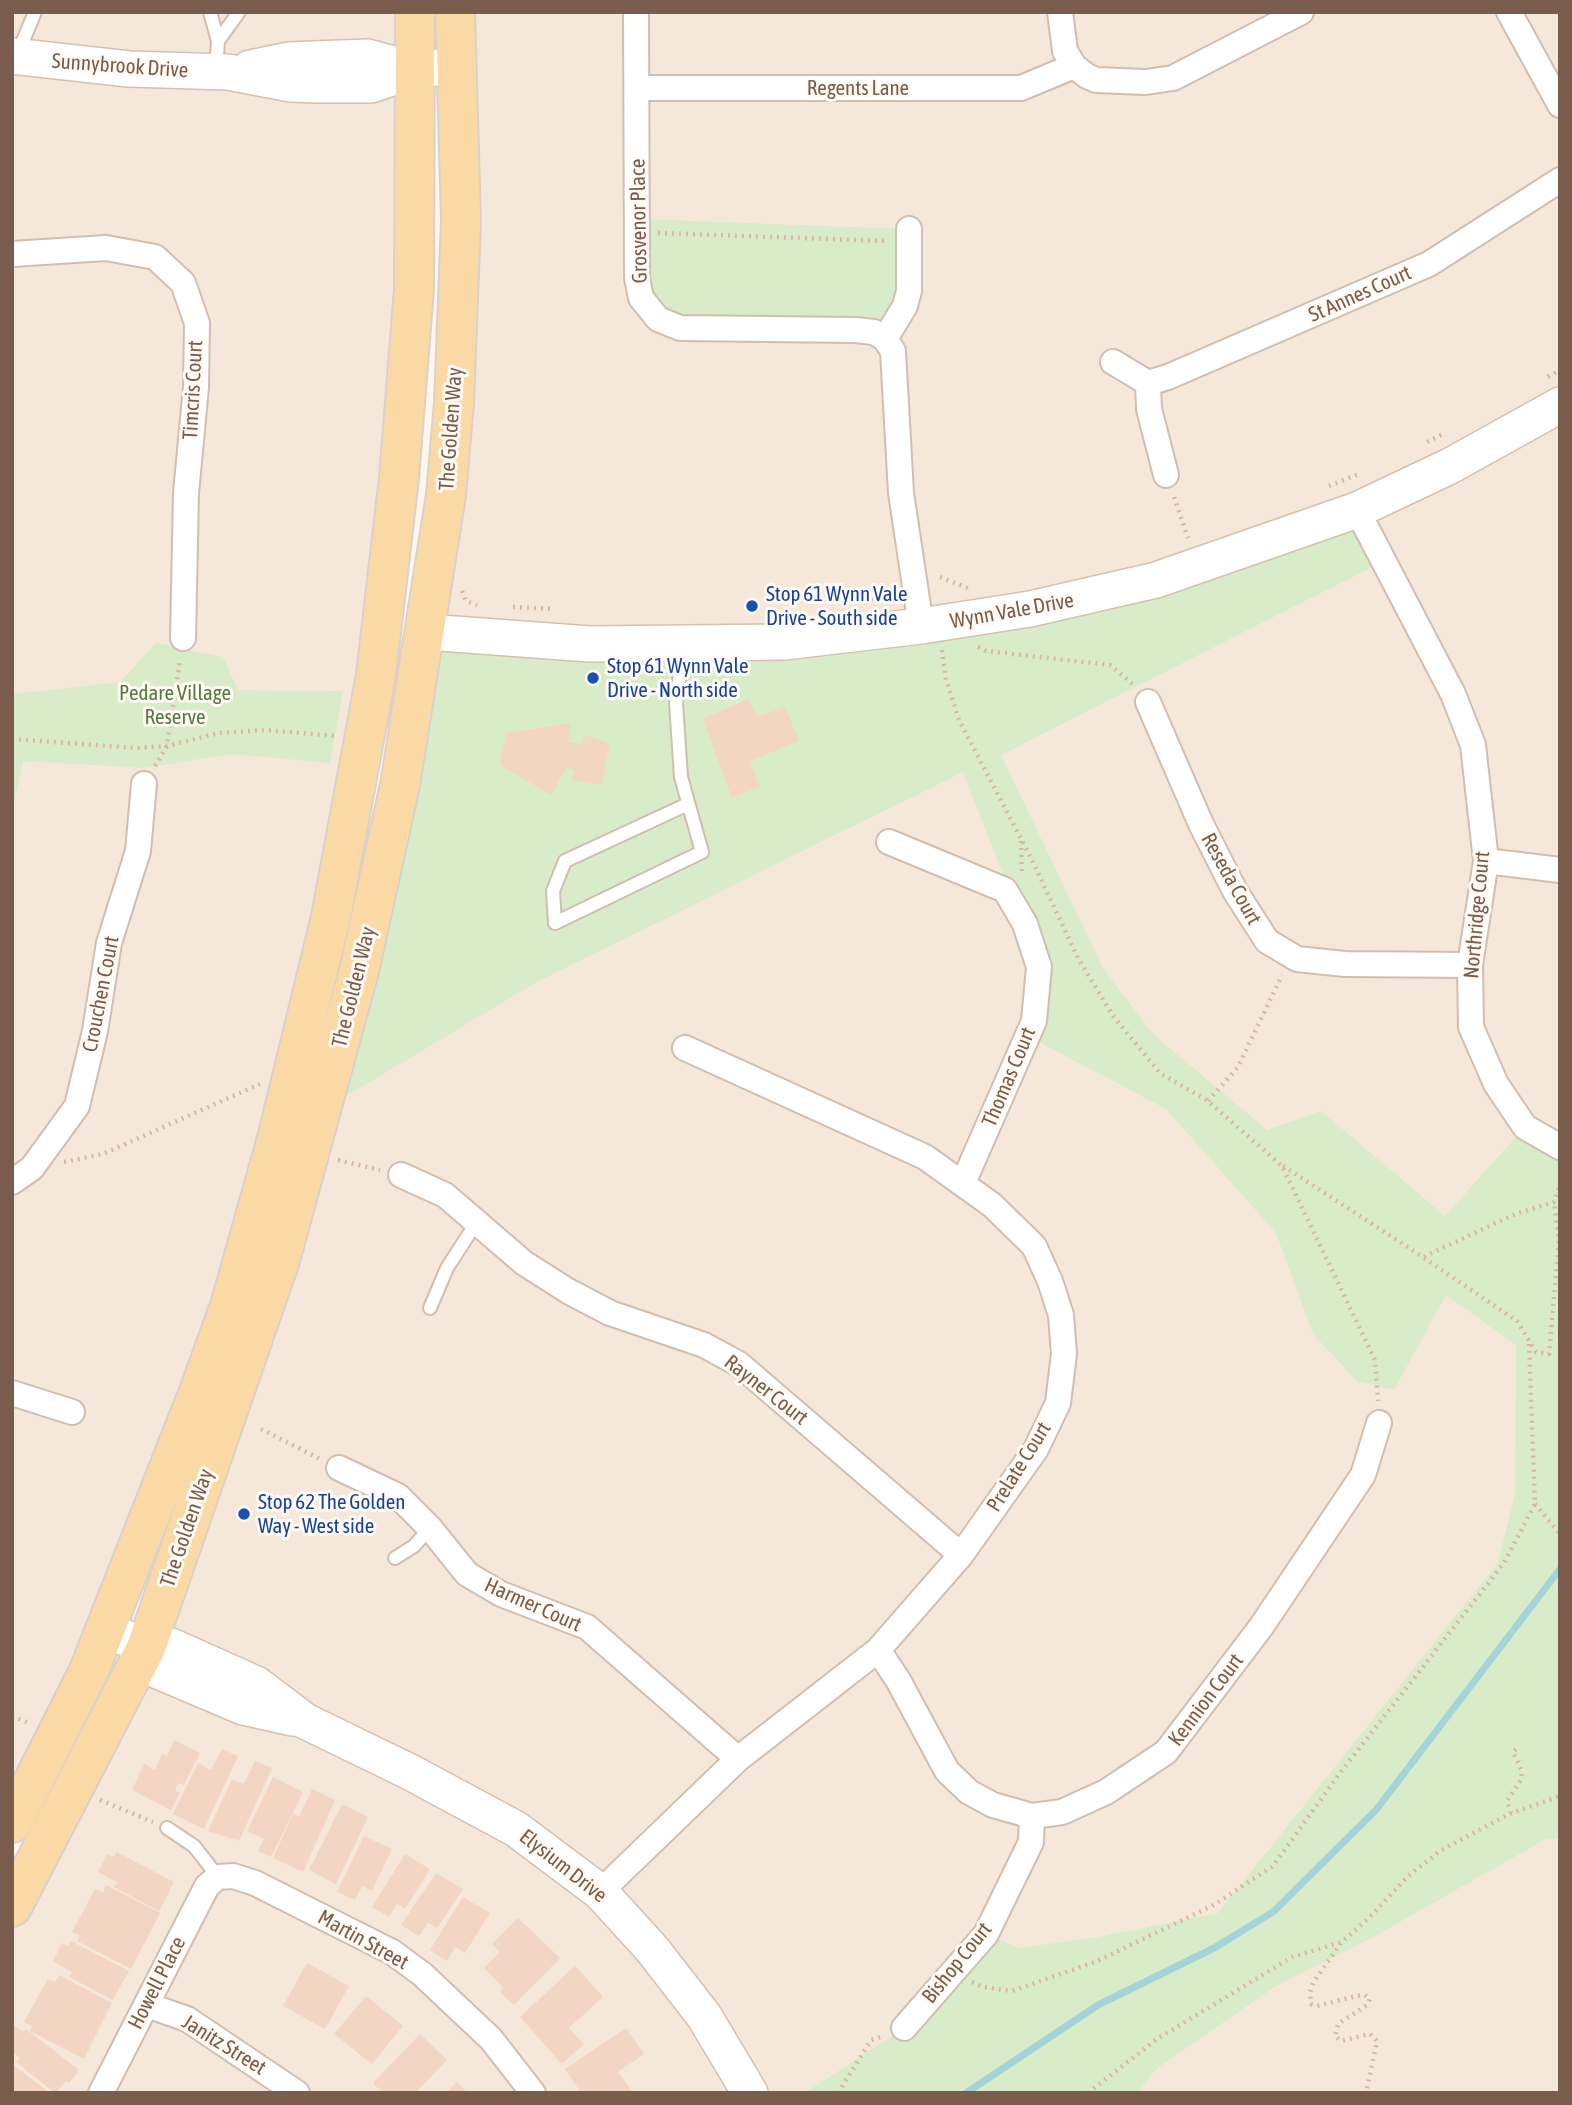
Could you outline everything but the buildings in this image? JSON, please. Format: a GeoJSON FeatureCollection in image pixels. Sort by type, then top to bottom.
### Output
{"type":"FeatureCollection","features":[{"type":"Feature","properties":{"kind":"main road","name":"The Golden Way"},"geometry":{"type":"LineString","coordinates":[[12,1823],[88,1673],[198,1394],[230,1306],[311,1005],[345,849],[376,675],[387,585],[414,289],[415,12]]}},
{"type":"Feature","properties":{"kind":"main road","name":"The Golden Way"},"geometry":{"type":"LineString","coordinates":[[12,1907],[146,1648],[198,1491],[253,1342],[311,1154],[381,878],[427,632],[446,495],[454,403],[461,220],[455,12]]}},
{"type":"Feature","properties":{"kind":"main road"},"geometry":{"type":"LineString","coordinates":[[376,675],[400,651],[427,632],[403,611],[387,585]]}},
{"type":"Feature","properties":{"kind":"street","name":"Grosvenor Place"},"geometry":{"type":"LineString","coordinates":[[636,12],[637,278],[641,298],[650,312],[668,325],[680,328],[855,330],[874,332],[885,339]]}},
{"type":"Feature","properties":{"kind":"street"},"geometry":{"type":"LineString","coordinates":[[1060,12],[1061,39],[1074,66],[1096,80],[1146,82],[1173,78],[1301,12]]}},
{"type":"Feature","properties":{"kind":"street"},"geometry":{"type":"LineString","coordinates":[[1508,12],[1560,105]]}},
{"type":"Feature","properties":{"kind":"street","name":"Sunnybrook Drive"},"geometry":{"type":"LineString","coordinates":[[14,56],[129,69],[221,62],[290,84],[371,85],[415,69],[456,66]]}},
{"type":"Feature","properties":{"kind":"street","name":"Regents Lane"},"geometry":{"type":"LineString","coordinates":[[637,88],[1021,88],[1074,66]]}},
{"type":"Feature","properties":{"kind":"street","name":"St Annes Court"},"geometry":{"type":"LineString","coordinates":[[1147,383],[1429,264],[1560,180]]}},
{"type":"Feature","properties":{"kind":"street"},"geometry":{"type":"LineString","coordinates":[[909,235],[909,291],[905,306],[885,339],[893,351],[901,493],[930,625]]}},
{"type":"Feature","properties":{"kind":"street","name":"Timcris Court"},"geometry":{"type":"LineString","coordinates":[[12,254],[106,248],[155,257],[183,283],[197,323],[196,387],[186,493],[183,638]]}},
{"type":"Feature","properties":{"kind":"street"},"geometry":{"type":"LineString","coordinates":[[1113,362],[1147,383],[1149,409],[1166,475]]}},
{"type":"Feature","properties":{"kind":"street","name":"Wynn Vale Drive"},"geometry":{"type":"LineString","coordinates":[[427,632],[590,644],[785,642],[930,625],[1030,609],[1156,580],[1357,510],[1450,466],[1548,395]]}},
{"type":"Feature","properties":{"kind":"street","name":"Northridge Court"},"geometry":{"type":"LineString","coordinates":[[1357,510],[1453,694],[1474,745],[1486,861],[1470,965],[1471,1027],[1496,1084],[1525,1127],[1560,1146]]}},
{"type":"Feature","properties":{"kind":"street","name":"Reseda Court"},"geometry":{"type":"LineString","coordinates":[[1147,702],[1201,824],[1235,891],[1267,941],[1292,956],[1345,964],[1470,965]]}},
{"type":"Feature","properties":{"kind":"street","name":"Crouchen Court"},"geometry":{"type":"LineString","coordinates":[[22,1175],[77,1106],[94,1031],[109,943],[138,851],[144,784]]}},
{"type":"Feature","properties":{"kind":"street","name":"Thomas Court"},"geometry":{"type":"LineString","coordinates":[[889,842],[1005,890],[1025,924],[1040,967],[1034,1021],[963,1183]]}},
{"type":"Feature","properties":{"kind":"street"},"geometry":{"type":"LineString","coordinates":[[1486,861],[1560,870]]}},
{"type":"Feature","properties":{"kind":"street","name":"Prelate Court"},"geometry":{"type":"LineString","coordinates":[[600,1892],[737,1759],[878,1650],[961,1555],[1035,1449],[1058,1403],[1064,1354],[1061,1315],[1050,1280],[1034,1246],[1015,1224],[925,1157],[685,1048]]}},
{"type":"Feature","properties":{"kind":"street","name":"Rayner Court"},"geometry":{"type":"LineString","coordinates":[[401,1175],[445,1195],[478,1220],[524,1263],[568,1291],[610,1313],[704,1345],[738,1364],[961,1555]]}},
{"type":"Feature","properties":{"kind":"street"},"geometry":{"type":"LineString","coordinates":[[12,1393],[72,1412]]}},
{"type":"Feature","properties":{"kind":"street","name":"Kennion Court"},"geometry":{"type":"LineString","coordinates":[[878,1650],[898,1680],[947,1771],[981,1798],[1032,1816],[1062,1812],[1106,1792],[1166,1752],[1261,1627],[1363,1475],[1379,1423]]}},
{"type":"Feature","properties":{"kind":"street","name":"Harmer Court"},"geometry":{"type":"LineString","coordinates":[[339,1468],[398,1496],[430,1528],[467,1574],[500,1594],[587,1627],[737,1759]]}},
{"type":"Feature","properties":{"kind":"street","name":"Elysium Drive"},"geometry":{"type":"LineString","coordinates":[[105,1628],[146,1648],[158,1671],[243,1707],[305,1721],[410,1772],[516,1829],[600,1892],[652,1949],[704,2016],[750,2093]]}},
{"type":"Feature","properties":{"kind":"street","name":"Bishop Court"},"geometry":{"type":"LineString","coordinates":[[904,2028],[986,1934],[1031,1842],[1032,1816]]}},
{"type":"Feature","properties":{"kind":"street","name":"Martin Street"},"geometry":{"type":"LineString","coordinates":[[218,1877],[233,1876],[255,1883],[392,1952],[422,1974],[491,2039],[533,2093]]}},
{"type":"Feature","properties":{"kind":"street","name":"Howell Place"},"geometry":{"type":"LineString","coordinates":[[101,2093],[207,1886],[218,1877]]}},
{"type":"Feature","properties":{"kind":"street","name":"Janitz Street"},"geometry":{"type":"LineString","coordinates":[[147,2005],[187,2019],[298,2093]]}},
{"type":"Feature","properties":{"kind":"lane"},"geometry":{"type":"LineString","coordinates":[[14,56],[35,12]]}},
{"type":"Feature","properties":{"kind":"lane"},"geometry":{"type":"LineString","coordinates":[[210,12],[221,62]]}},
{"type":"Feature","properties":{"kind":"lane"},"geometry":{"type":"LineString","coordinates":[[221,62],[239,12]]}},
{"type":"Feature","properties":{"kind":"lane"},"geometry":{"type":"LineString","coordinates":[[684,644],[676,703],[681,777],[702,852],[555,923],[553,891],[565,861],[688,804]]}},
{"type":"Feature","properties":{"kind":"lane"},"geometry":{"type":"LineString","coordinates":[[430,1308],[447,1268],[478,1220]]}},
{"type":"Feature","properties":{"kind":"lane"},"geometry":{"type":"LineString","coordinates":[[395,1558],[414,1546],[430,1528]]}},
{"type":"Feature","properties":{"kind":"lane"},"geometry":{"type":"LineString","coordinates":[[167,1828],[194,1846],[218,1877]]}},
{"type":"Feature","properties":{"kind":"path"},"geometry":{"type":"LineString","coordinates":[[637,233],[909,235]]}},
{"type":"Feature","properties":{"kind":"path"},"geometry":{"type":"LineString","coordinates":[[1548,395],[1560,370]]}},
{"type":"Feature","properties":{"kind":"path"},"geometry":{"type":"LineString","coordinates":[[1414,448],[1451,429]]}},
{"type":"Feature","properties":{"kind":"path"},"geometry":{"type":"LineString","coordinates":[[1324,488],[1369,470]]}},
{"type":"Feature","properties":{"kind":"path"},"geometry":{"type":"LineString","coordinates":[[1166,475],[1189,539]]}},
{"type":"Feature","properties":{"kind":"path"},"geometry":{"type":"LineString","coordinates":[[1177,542],[1201,534]]}},
{"type":"Feature","properties":{"kind":"path"},"geometry":{"type":"LineString","coordinates":[[940,577],[977,590]]}},
{"type":"Feature","properties":{"kind":"path"},"geometry":{"type":"LineString","coordinates":[[458,579],[466,601],[480,606]]}},
{"type":"Feature","properties":{"kind":"path"},"geometry":{"type":"LineString","coordinates":[[856,605],[879,594],[882,584]]}},
{"type":"Feature","properties":{"kind":"path"},"geometry":{"type":"LineString","coordinates":[[502,607],[561,610]]}},
{"type":"Feature","properties":{"kind":"path"},"geometry":{"type":"LineString","coordinates":[[930,625],[986,651],[1110,665],[1129,680],[1147,702]]}},
{"type":"Feature","properties":{"kind":"path"},"geometry":{"type":"LineString","coordinates":[[930,625],[959,720],[1032,860],[1078,958],[1113,1016],[1160,1073],[1208,1101],[1282,1166],[1517,1321],[1536,1352],[1549,1354],[1559,1241],[1554,1202],[1560,1185]]}},
{"type":"Feature","properties":{"kind":"path"},"geometry":{"type":"LineString","coordinates":[[167,746],[183,638]]}},
{"type":"Feature","properties":{"kind":"path"},"geometry":{"type":"LineString","coordinates":[[12,739],[136,748],[167,746],[219,733],[265,730],[365,737]]}},
{"type":"Feature","properties":{"kind":"path"},"geometry":{"type":"LineString","coordinates":[[1208,1101],[1238,1067],[1292,956]]}},
{"type":"Feature","properties":{"kind":"path"},"geometry":{"type":"LineString","coordinates":[[22,1175],[103,1154],[261,1084]]}},
{"type":"Feature","properties":{"kind":"path"},"geometry":{"type":"LineString","coordinates":[[311,1154],[401,1175]]}},
{"type":"Feature","properties":{"kind":"path"},"geometry":{"type":"LineString","coordinates":[[1282,1166],[1305,1208],[1375,1360],[1379,1423]]}},
{"type":"Feature","properties":{"kind":"path"},"geometry":{"type":"LineString","coordinates":[[1423,1257],[1518,1213],[1554,1202]]}},
{"type":"Feature","properties":{"kind":"path"},"geometry":{"type":"LineString","coordinates":[[1551,1329],[1560,1327]]}},
{"type":"Feature","properties":{"kind":"path"},"geometry":{"type":"LineString","coordinates":[[953,1972],[983,1987],[1012,1991],[1096,1962],[1212,1906],[1273,1866],[1340,1773],[1504,1563],[1535,1504],[1529,1344]]}},
{"type":"Feature","properties":{"kind":"path"},"geometry":{"type":"LineString","coordinates":[[261,1429],[339,1468]]}},
{"type":"Feature","properties":{"kind":"path"},"geometry":{"type":"LineString","coordinates":[[1535,1504],[1560,1534]]}},
{"type":"Feature","properties":{"kind":"path"},"geometry":{"type":"LineString","coordinates":[[1511,1813],[1507,1801],[1521,1780],[1520,1762],[1513,1752],[1516,1749]]}},
{"type":"Feature","properties":{"kind":"path"},"geometry":{"type":"LineString","coordinates":[[74,1790],[167,1828]]}},
{"type":"Feature","properties":{"kind":"path"},"geometry":{"type":"LineString","coordinates":[[1366,2093],[1377,2041],[1370,2034],[1341,2041],[1335,2036],[1338,2024],[1367,2005],[1370,1999],[1365,1995],[1356,1996],[1317,2006],[1311,2004],[1310,1992],[1313,1983],[1342,1942],[1370,1917],[1407,1877],[1440,1851],[1511,1813],[1560,1796]]}},
{"type":"Feature","properties":{"kind":"path"},"geometry":{"type":"LineString","coordinates":[[1088,2093],[1157,2039],[1292,1957],[1342,1942]]}},
{"type":"Feature","properties":{"kind":"path"},"geometry":{"type":"LineString","coordinates":[[838,2093],[871,2040],[904,2028]]}},
{"type":"Feature","properties":{"kind":"shaded area"},"geometry":{"type":"Polygon","coordinates":[[[12,12],[415,12],[399,478],[277,1139],[12,1823],[12,12]]]}},
{"type":"Feature","properties":{"kind":"shaded area"},"geometry":{"type":"Polygon","coordinates":[[[455,12],[1560,12],[1560,2093],[12,2093],[12,1907],[221,1434],[427,632],[455,12]]]}},
{"type":"Feature","properties":{"kind":"green space"},"geometry":{"type":"Polygon","coordinates":[[[637,219],[909,229],[906,301],[885,339],[680,328],[650,312],[637,219]]]}},
{"type":"Feature","properties":{"kind":"green space"},"geometry":{"type":"Polygon","coordinates":[[[1357,510],[1384,561],[1001,755],[1104,970],[1154,1035],[1267,1130],[1321,1111],[1445,1216],[1525,1127],[1560,1147],[1560,1839],[1546,1839],[1375,1936],[1273,1988],[1156,2069],[1137,2093],[805,2093],[904,2028],[986,1934],[1019,1948],[1098,1937],[1218,1913],[1498,1563],[1515,1494],[1516,1345],[1446,1295],[1394,1390],[1358,1382],[1313,1334],[1276,1233],[1166,1109],[1028,1036],[1039,967],[963,772],[535,983],[323,1110],[427,632],[938,624],[1357,510]]]}},
{"type":"Feature","properties":{"kind":"green space","name":"Pedare Village Reserve"},"geometry":{"type":"Polygon","coordinates":[[[156,643],[223,657],[238,690],[343,691],[330,763],[231,754],[144,768],[23,761],[12,814],[12,694],[120,682],[156,643]]]}},
{"type":"Feature","properties":{"kind":"waterway"},"geometry":{"type":"LineString","coordinates":[[966,2093],[1098,2005],[1214,1948],[1273,1912],[1376,1810],[1560,1569]]}},
{"type":"Feature","properties":{"kind":"place","name":"Stop 61 Wynn Vale Drive - South side"},"geometry":{"type":"Point","coordinates":[752,606]}},
{"type":"Feature","properties":{"kind":"place","name":"Stop 61 Wynn Vale Drive - North side"},"geometry":{"type":"Point","coordinates":[593,678]}},
{"type":"Feature","properties":{"kind":"place","name":"Stop 62 The Golden Way - West side"},"geometry":{"type":"Point","coordinates":[244,1514]}}]}
